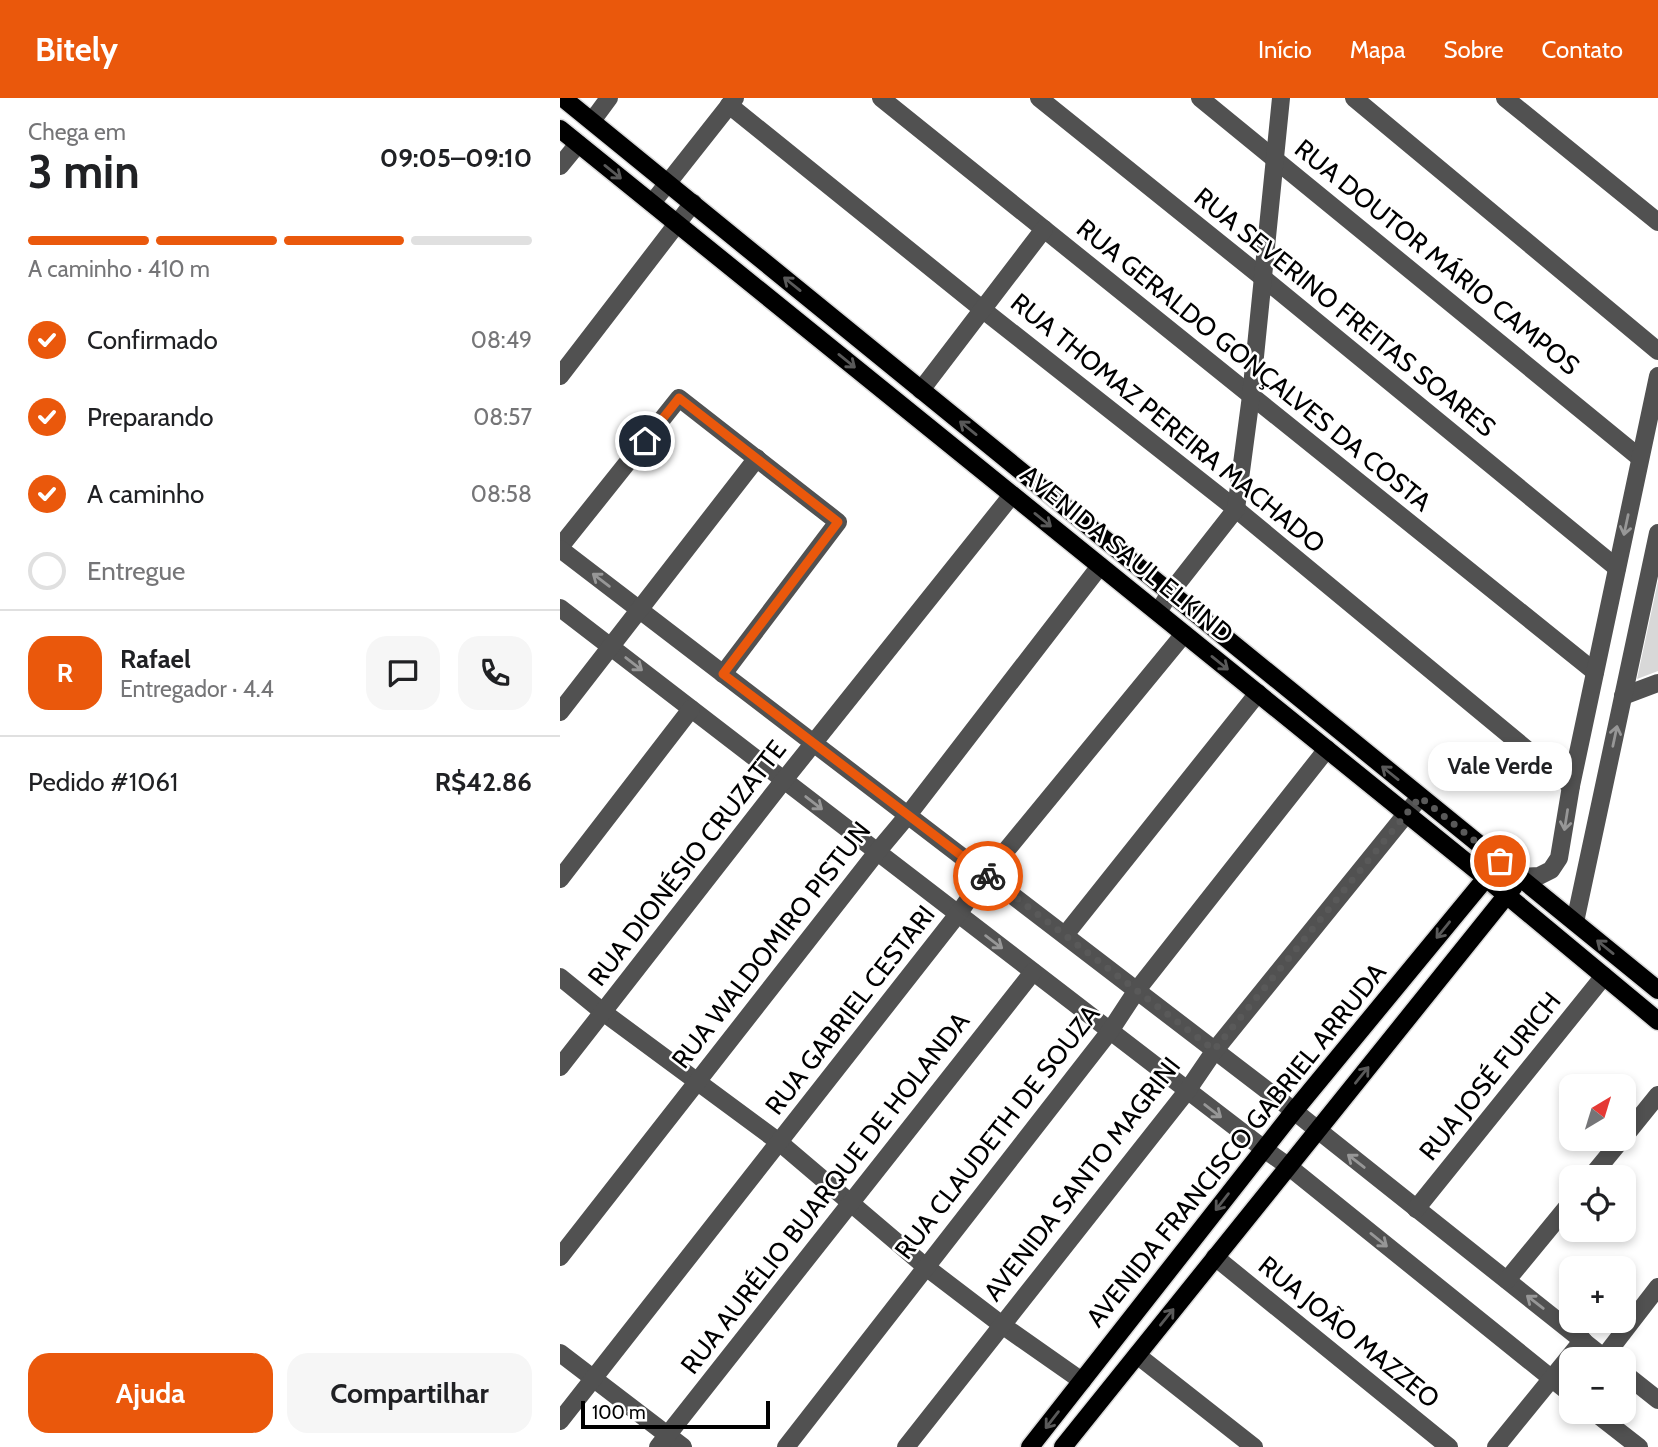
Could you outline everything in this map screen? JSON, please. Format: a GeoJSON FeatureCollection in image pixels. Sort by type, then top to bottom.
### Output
{"type":"FeatureCollection","features":[{"type":"Feature","properties":{"kind":"main road","name":"AVENIDA SAUL ELKIND"},"geometry":{"type":"LineString","coordinates":[[563,98],[1658,990]]}},
{"type":"Feature","properties":{"kind":"main road","name":"AVENIDA SAUL ELKIND"},"geometry":{"type":"LineString","coordinates":[[560,129],[1507,895],[1658,1021]]}},
{"type":"Feature","properties":{"kind":"main road"},"geometry":{"type":"LineString","coordinates":[[980,469],[997,451]]}},
{"type":"Feature","properties":{"kind":"main road"},"geometry":{"type":"LineString","coordinates":[[1486,878],[1520,877]]}},
{"type":"Feature","properties":{"kind":"main road","name":"AVENIDA FRANCISCO GABRIEL ARRUDA"},"geometry":{"type":"LineString","coordinates":[[1063,1447],[1520,877]]}},
{"type":"Feature","properties":{"kind":"main road","name":"AVENIDA FRANCISCO GABRIEL ARRUDA"},"geometry":{"type":"LineString","coordinates":[[1030,1447],[1294,1111],[1486,878]]}},
{"type":"Feature","properties":{"kind":"street"},"geometry":{"type":"LineString","coordinates":[[592,121],[609,98]]}},
{"type":"Feature","properties":{"kind":"street","name":"RUA GERALDO GONÇALVES DA COSTA"},"geometry":{"type":"LineString","coordinates":[[881,98],[1595,672]]}},
{"type":"Feature","properties":{"kind":"street","name":"RUA SEVERINO FREITAS SOARES"},"geometry":{"type":"LineString","coordinates":[[1039,98],[1617,568]]}},
{"type":"Feature","properties":{"kind":"street","name":"RUA DOUTOR MÁRIO CAMPOS"},"geometry":{"type":"LineString","coordinates":[[1200,98],[1640,458]]}},
{"type":"Feature","properties":{"kind":"street"},"geometry":{"type":"LineString","coordinates":[[1158,612],[1236,509],[1251,397],[1281,98]]}},
{"type":"Feature","properties":{"kind":"street"},"geometry":{"type":"LineString","coordinates":[[1354,98],[1658,351]]}},
{"type":"Feature","properties":{"kind":"street"},"geometry":{"type":"LineString","coordinates":[[1505,98],[1658,222]]}},
{"type":"Feature","properties":{"kind":"street"},"geometry":{"type":"LineString","coordinates":[[652,203],[732,102]]}},
{"type":"Feature","properties":{"kind":"street","name":"RUA THOMAZ PEREIRA MACHADO"},"geometry":{"type":"LineString","coordinates":[[732,102],[982,309],[1236,509],[1572,786]]}},
{"type":"Feature","properties":{"kind":"street"},"geometry":{"type":"LineString","coordinates":[[560,166],[578,144]]}},
{"type":"Feature","properties":{"kind":"street"},"geometry":{"type":"LineString","coordinates":[[560,376],[693,203]]}},
{"type":"Feature","properties":{"kind":"street"},"geometry":{"type":"LineString","coordinates":[[921,390],[1044,229]]}},
{"type":"Feature","properties":{"kind":"street"},"geometry":{"type":"LineString","coordinates":[[1520,877],[1539,876],[1551,870],[1559,858],[1640,458],[1652,434],[1658,376]]}},
{"type":"Feature","properties":{"kind":"street"},"geometry":{"type":"LineString","coordinates":[[723,674],[838,522],[679,398],[560,548],[723,674],[1294,1111],[1591,1347]]}},
{"type":"Feature","properties":{"kind":"street"},"geometry":{"type":"LineString","coordinates":[[560,712],[757,458]]}},
{"type":"Feature","properties":{"kind":"street","name":"RUA DIONÉSIO CRUZATTE"},"geometry":{"type":"LineString","coordinates":[[560,1067],[784,780],[1012,495]]}},
{"type":"Feature","properties":{"kind":"street"},"geometry":{"type":"LineString","coordinates":[[1575,922],[1658,533]]}},
{"type":"Feature","properties":{"kind":"street","name":"RUA WALDOMIRO PISTUN"},"geometry":{"type":"LineString","coordinates":[[560,1256],[908,815],[1100,566]]}},
{"type":"Feature","properties":{"kind":"street"},"geometry":{"type":"LineString","coordinates":[[560,608],[1288,1166],[1559,1385]]}},
{"type":"Feature","properties":{"kind":"street","name":"RUA GABRIEL CESTARI"},"geometry":{"type":"LineString","coordinates":[[560,1421],[986,875],[1184,634]]}},
{"type":"Feature","properties":{"kind":"street"},"geometry":{"type":"LineString","coordinates":[[1623,696],[1658,683]]}},
{"type":"Feature","properties":{"kind":"street"},"geometry":{"type":"LineString","coordinates":[[1065,935],[1258,693]]}},
{"type":"Feature","properties":{"kind":"street"},"geometry":{"type":"LineString","coordinates":[[560,879],[691,709]]}},
{"type":"Feature","properties":{"kind":"street","name":"RUA CLAUDETH DE SOUZA"},"geometry":{"type":"LineString","coordinates":[[786,1447],[1110,1031],[1137,990],[1327,749]]}},
{"type":"Feature","properties":{"kind":"street","name":"AVENIDA SANTO MAGRINI"},"geometry":{"type":"LineString","coordinates":[[906,1447],[1187,1091],[1214,1050],[1420,797]]}},
{"type":"Feature","properties":{"kind":"street","name":"RUA AURÉLIO BUARQUE DE HOLANDA"},"geometry":{"type":"LineString","coordinates":[[663,1441],[1033,972]]}},
{"type":"Feature","properties":{"kind":"street","name":"RUA JOSÉ FURICH"},"geometry":{"type":"LineString","coordinates":[[1416,1209],[1604,976]]}},
{"type":"Feature","properties":{"kind":"street"},"geometry":{"type":"LineString","coordinates":[[560,977],[603,1013],[779,1142],[926,1267],[1082,1381]]}},
{"type":"Feature","properties":{"kind":"street"},"geometry":{"type":"LineString","coordinates":[[1636,1122],[1658,1095]]}},
{"type":"Feature","properties":{"kind":"street"},"geometry":{"type":"LineString","coordinates":[[1507,1280],[1559,1217]]}},
{"type":"Feature","properties":{"kind":"street","name":"RUA JOÃO MAZZEO"},"geometry":{"type":"LineString","coordinates":[[1215,1257],[1449,1447]]}},
{"type":"Feature","properties":{"kind":"street"},"geometry":{"type":"LineString","coordinates":[[1615,1347],[1658,1287]]}},
{"type":"Feature","properties":{"kind":"street"},"geometry":{"type":"LineString","coordinates":[[1496,1447],[1583,1340]]}},
{"type":"Feature","properties":{"kind":"street"},"geometry":{"type":"LineString","coordinates":[[560,1353],[593,1378],[663,1441],[683,1447]]}},
{"type":"Feature","properties":{"kind":"street"},"geometry":{"type":"LineString","coordinates":[[1137,1355],[1254,1447]]}},
{"type":"Feature","properties":{"kind":"street"},"geometry":{"type":"LineString","coordinates":[[1636,1383],[1658,1400]]}},
{"type":"Feature","properties":{"kind":"street"},"geometry":{"type":"LineString","coordinates":[[1609,1424],[1639,1447]]}},
{"type":"Feature","properties":{"kind":"shaded area"},"geometry":{"type":"Polygon","coordinates":[[[1658,581],[1658,671],[1637,679],[1658,581]]]}},
{"type":"Feature","properties":{"kind":"way so far"},"geometry":{"type":"LineString","coordinates":[[988,876],[1214,1050],[1420,797],[1500,861]]}},
{"type":"Feature","properties":{"kind":"place","name":"Vale Verde"},"geometry":{"type":"Point","coordinates":[1500,861]}},
{"type":"Feature","properties":{"kind":"route"},"geometry":{"type":"LineString","coordinates":[[645,441],[679,398],[838,522],[723,674],[988,876]]}}]}
